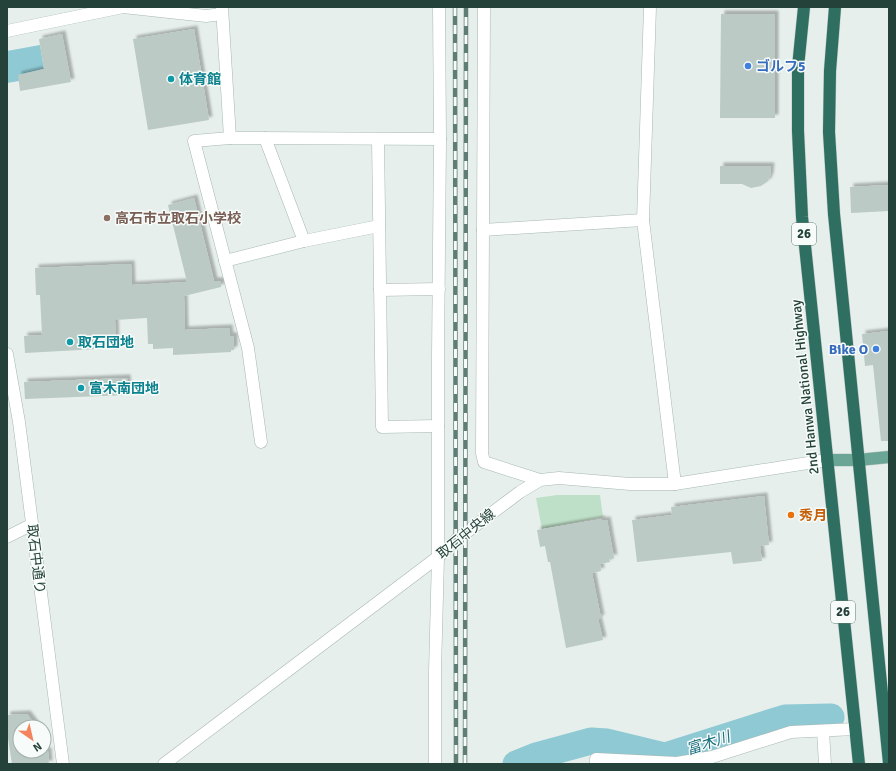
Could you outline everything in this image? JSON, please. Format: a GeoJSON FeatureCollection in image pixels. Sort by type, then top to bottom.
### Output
{"type":"FeatureCollection","features":[{"type":"Feature","properties":{"kind":"highway","name":"2nd Hanwa National Highway"},"geometry":{"type":"LineString","coordinates":[[804,7],[798,67],[798,146],[802,217],[859,764]]}},
{"type":"Feature","properties":{"kind":"highway","name":"26"},"geometry":{"type":"LineString","coordinates":[[835,7],[830,71],[829,132],[834,214],[858,460],[887,728],[889,763]]}},
{"type":"Feature","properties":{"kind":"main road"},"geometry":{"type":"LineString","coordinates":[[827,460],[858,460],[889,457]]}},
{"type":"Feature","properties":{"kind":"street"},"geometry":{"type":"LineString","coordinates":[[7,31],[123,7],[206,16],[222,11],[230,138]]}},
{"type":"Feature","properties":{"kind":"street"},"geometry":{"type":"LineString","coordinates":[[435,764],[435,671],[438,557],[440,139],[439,7]]}},
{"type":"Feature","properties":{"kind":"street"},"geometry":{"type":"LineString","coordinates":[[484,7],[482,453],[484,462],[540,480]]}},
{"type":"Feature","properties":{"kind":"street"},"geometry":{"type":"LineString","coordinates":[[650,7],[643,220],[675,484]]}},
{"type":"Feature","properties":{"kind":"street"},"geometry":{"type":"LineString","coordinates":[[261,442],[248,348],[194,141],[230,138],[440,139]]}},
{"type":"Feature","properties":{"kind":"street"},"geometry":{"type":"LineString","coordinates":[[265,138],[304,241]]}},
{"type":"Feature","properties":{"kind":"street"},"geometry":{"type":"LineString","coordinates":[[378,139],[382,427],[438,426]]}},
{"type":"Feature","properties":{"kind":"street"},"geometry":{"type":"LineString","coordinates":[[483,230],[643,220]]}},
{"type":"Feature","properties":{"kind":"street"},"geometry":{"type":"LineString","coordinates":[[225,261],[304,241],[379,226]]}},
{"type":"Feature","properties":{"kind":"street"},"geometry":{"type":"LineString","coordinates":[[380,290],[439,289]]}},
{"type":"Feature","properties":{"kind":"street","name":"取石中通り"},"geometry":{"type":"LineString","coordinates":[[7,354],[19,422],[63,764]]}},
{"type":"Feature","properties":{"kind":"street","name":"取石中央線"},"geometry":{"type":"LineString","coordinates":[[164,764],[438,557],[456,540],[520,492],[540,480],[559,478],[630,484],[675,484],[827,460]]}},
{"type":"Feature","properties":{"kind":"street"},"geometry":{"type":"LineString","coordinates":[[7,537],[32,525]]}},
{"type":"Feature","properties":{"kind":"street"},"geometry":{"type":"LineString","coordinates":[[596,764],[596,759],[677,763],[712,757],[792,732],[855,729]]}},
{"type":"Feature","properties":{"kind":"street"},"geometry":{"type":"LineString","coordinates":[[823,731],[825,764]]}},
{"type":"Feature","properties":{"kind":"green space"},"geometry":{"type":"Polygon","coordinates":[[[557,495],[600,495],[603,517],[542,529],[536,498],[557,495]]]}},
{"type":"Feature","properties":{"kind":"water"},"geometry":{"type":"Polygon","coordinates":[[[40,45],[44,69],[19,75],[19,81],[7,83],[7,51],[40,45]]]}},
{"type":"Feature","properties":{"kind":"building","name":"ゴルフ5"},"geometry":{"type":"Polygon","coordinates":[[[721,14],[775,14],[775,118],[720,118],[721,14]]]}},
{"type":"Feature","properties":{"kind":"building","name":"体育館"},"geometry":{"type":"Polygon","coordinates":[[[194,29],[209,120],[148,130],[133,39],[194,29]]]}},
{"type":"Feature","properties":{"kind":"building"},"geometry":{"type":"Polygon","coordinates":[[[62,34],[71,82],[20,91],[18,75],[44,69],[39,39],[62,34]]]}},
{"type":"Feature","properties":{"kind":"building"},"geometry":{"type":"Polygon","coordinates":[[[720,166],[771,166],[768,181],[761,186],[751,188],[742,184],[720,184],[720,166]]]}},
{"type":"Feature","properties":{"kind":"building"},"geometry":{"type":"Polygon","coordinates":[[[889,185],[889,211],[851,213],[850,187],[889,185]]]}},
{"type":"Feature","properties":{"kind":"building"},"geometry":{"type":"Polygon","coordinates":[[[194,198],[214,281],[221,281],[221,287],[184,296],[185,330],[229,328],[230,336],[234,336],[234,350],[231,350],[231,352],[173,355],[173,348],[153,349],[153,344],[148,344],[147,318],[115,320],[116,348],[25,353],[24,336],[42,335],[40,295],[36,295],[35,268],[131,264],[132,285],[187,282],[168,205],[194,198]]]}},
{"type":"Feature","properties":{"kind":"building"},"geometry":{"type":"Polygon","coordinates":[[[889,331],[889,441],[881,441],[873,365],[865,366],[862,334],[889,331]]]}},
{"type":"Feature","properties":{"kind":"building","name":"富木南団地"},"geometry":{"type":"Polygon","coordinates":[[[127,378],[128,395],[25,399],[24,382],[127,378]]]}},
{"type":"Feature","properties":{"kind":"building"},"geometry":{"type":"Polygon","coordinates":[[[764,496],[769,545],[760,546],[762,561],[733,564],[731,552],[637,562],[632,520],[672,515],[671,507],[764,496]]]}},
{"type":"Feature","properties":{"kind":"building"},"geometry":{"type":"Polygon","coordinates":[[[602,519],[602,521],[607,520],[614,558],[609,558],[610,562],[600,564],[601,571],[592,573],[601,618],[598,619],[603,640],[566,648],[550,562],[548,562],[545,546],[540,547],[537,530],[602,519]]]}},
{"type":"Feature","properties":{"kind":"building"},"geometry":{"type":"Polygon","coordinates":[[[27,714],[31,719],[12,719],[12,759],[49,759],[49,764],[12,764],[7,732],[7,715],[27,714]]]}},
{"type":"Feature","properties":{"kind":"waterway","name":"富木川"},"geometry":{"type":"LineString","coordinates":[[516,764],[536,756],[591,741],[607,742],[665,756],[785,718],[831,717]]}},
{"type":"Feature","properties":{"kind":"railway"},"geometry":{"type":"LineString","coordinates":[[455,7],[456,764]]}},
{"type":"Feature","properties":{"kind":"railway"},"geometry":{"type":"LineString","coordinates":[[465,764],[466,7]]}},
{"type":"Feature","properties":{"kind":"place","name":"ゴルフ5"},"geometry":{"type":"Point","coordinates":[748,66]}},
{"type":"Feature","properties":{"kind":"place","name":"体育館"},"geometry":{"type":"Point","coordinates":[171,79]}},
{"type":"Feature","properties":{"kind":"place","name":"高石市立取石小学校"},"geometry":{"type":"Point","coordinates":[107,218]}},
{"type":"Feature","properties":{"kind":"place","name":"取石団地"},"geometry":{"type":"Point","coordinates":[70,342]}},
{"type":"Feature","properties":{"kind":"place","name":"Bike O"},"geometry":{"type":"Point","coordinates":[876,349]}},
{"type":"Feature","properties":{"kind":"place","name":"富木南団地"},"geometry":{"type":"Point","coordinates":[81,388]}},
{"type":"Feature","properties":{"kind":"place","name":"秀月"},"geometry":{"type":"Point","coordinates":[791,515]}}]}
